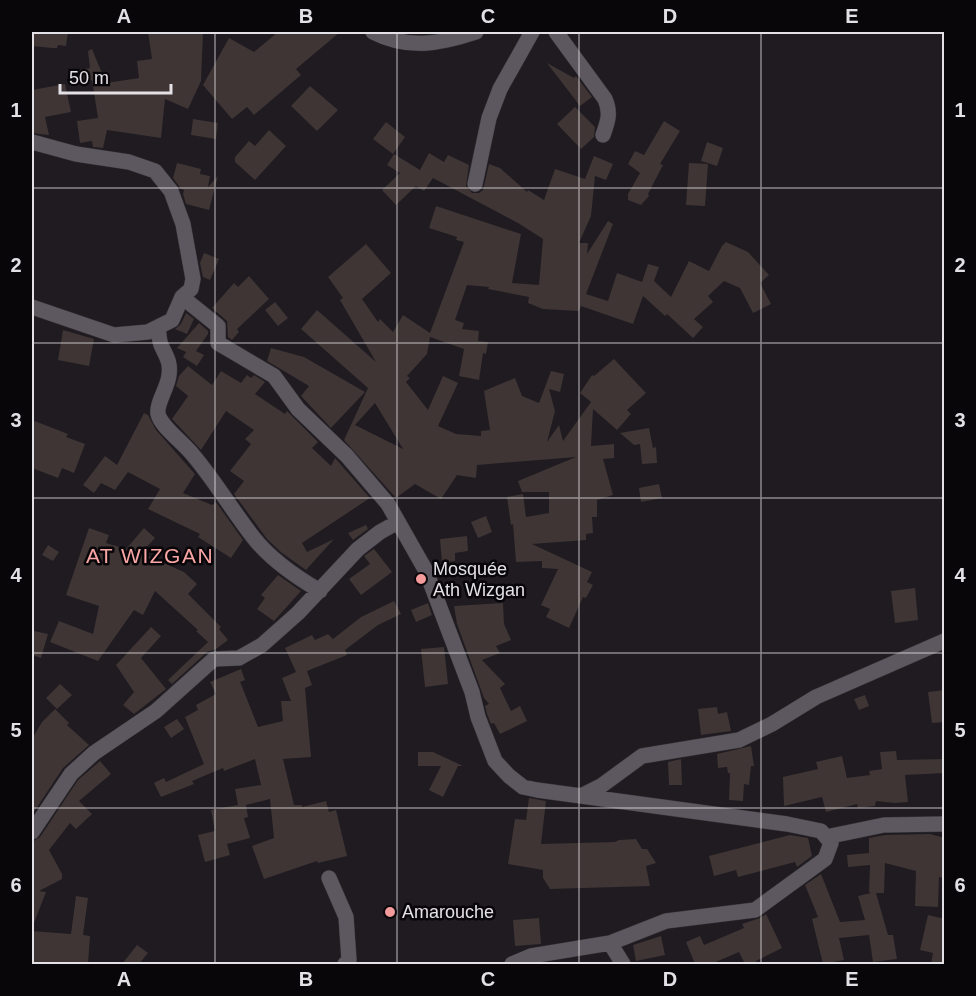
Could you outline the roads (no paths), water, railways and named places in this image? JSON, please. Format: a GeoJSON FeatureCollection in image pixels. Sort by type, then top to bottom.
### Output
{"type":"FeatureCollection","features":[{"type":"Feature","properties":{"kind":"street"},"geometry":{"type":"LineString","coordinates":[[374,32],[388,39],[420,45],[476,32]]}},
{"type":"Feature","properties":{"kind":"street"},"geometry":{"type":"LineString","coordinates":[[475,184],[493,108],[500,89],[532,32]]}},
{"type":"Feature","properties":{"kind":"street"},"geometry":{"type":"LineString","coordinates":[[556,32],[605,99],[610,110],[603,135]]}},
{"type":"Feature","properties":{"kind":"street"},"geometry":{"type":"LineString","coordinates":[[32,142],[76,154],[129,162],[155,171],[171,191],[183,224],[194,279],[191,289],[182,297],[172,320],[148,332],[114,335],[32,307]]}},
{"type":"Feature","properties":{"kind":"street"},"geometry":{"type":"LineString","coordinates":[[182,297],[218,326],[218,343],[274,376],[298,409],[347,456],[375,489],[398,522],[426,571],[472,692],[482,728],[495,761],[522,787],[786,824],[821,831],[831,843],[825,859],[755,910],[666,921],[567,958],[531,956],[512,964]]}},
{"type":"Feature","properties":{"kind":"street"},"geometry":{"type":"LineString","coordinates":[[158,327],[160,343],[170,361],[166,390],[157,411],[165,428],[174,433],[210,475],[254,538],[295,576],[320,591]]}},
{"type":"Feature","properties":{"kind":"street"},"geometry":{"type":"LineString","coordinates":[[32,832],[71,774],[94,753],[156,711],[214,659],[239,658],[262,645],[320,591],[358,549],[398,522]]}},
{"type":"Feature","properties":{"kind":"street"},"geometry":{"type":"LineString","coordinates":[[581,796],[601,786],[642,756],[739,740],[772,724],[816,697],[945,641]]}},
{"type":"Feature","properties":{"kind":"street"},"geometry":{"type":"LineString","coordinates":[[826,837],[884,825],[945,824]]}},
{"type":"Feature","properties":{"kind":"street"},"geometry":{"type":"LineString","coordinates":[[329,878],[346,917],[349,960],[345,964]]}},
{"type":"Feature","properties":{"kind":"street"},"geometry":{"type":"LineString","coordinates":[[610,943],[623,964]]}},
{"type":"Feature","properties":{"kind":"place","name":"Mosquée Ath Wizgan"},"geometry":{"type":"Point","coordinates":[421,579]}},
{"type":"Feature","properties":{"kind":"place","name":"Amarouche"},"geometry":{"type":"Point","coordinates":[390,912]}},
{"type":"Feature","properties":{"kind":"district","name":"AT WIZGAN"},"geometry":{"type":"Point","coordinates":[150,556]}}]}
